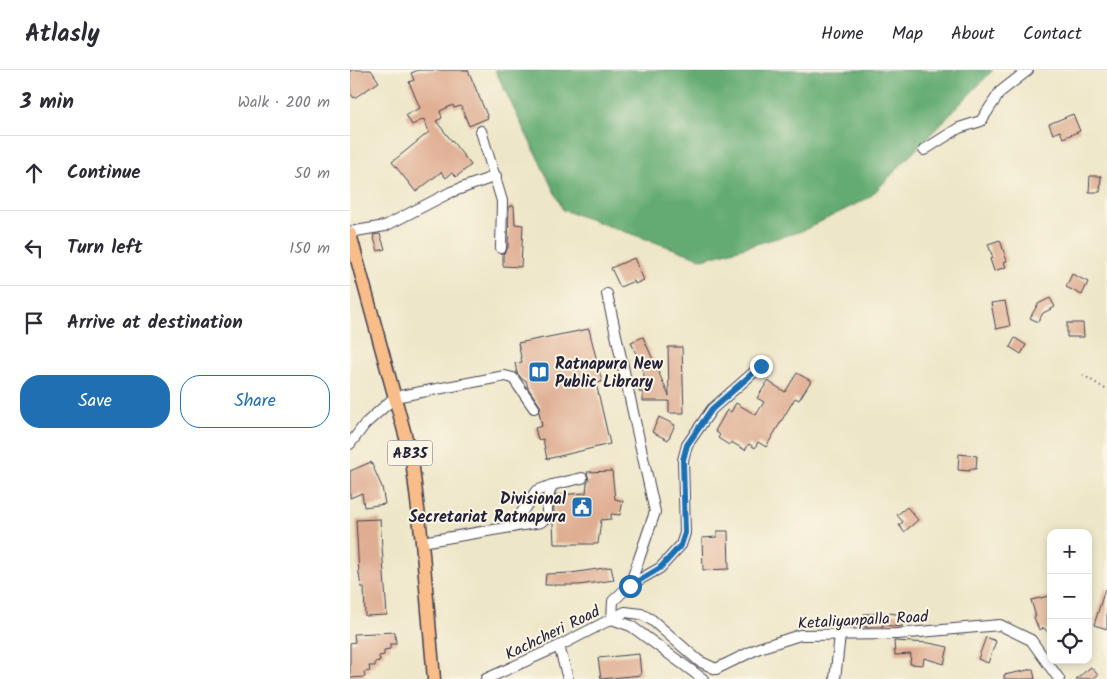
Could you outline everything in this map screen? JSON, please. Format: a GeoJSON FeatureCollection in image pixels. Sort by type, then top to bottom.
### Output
{"type":"FeatureCollection","features":[{"type":"Feature","properties":{"kind":"main road","name":"AB35"},"geometry":{"type":"LineString","coordinates":[[350,233],[412,460],[422,542],[434,679]]}},
{"type":"Feature","properties":{"kind":"street"},"geometry":{"type":"LineString","coordinates":[[924,150],[960,128],[981,121],[1000,92],[1028,70]]}},
{"type":"Feature","properties":{"kind":"street"},"geometry":{"type":"LineString","coordinates":[[481,131],[496,176],[502,202],[501,248]]}},
{"type":"Feature","properties":{"kind":"street"},"geometry":{"type":"LineString","coordinates":[[350,233],[385,226],[451,192],[496,176]]}},
{"type":"Feature","properties":{"kind":"street"},"geometry":{"type":"LineString","coordinates":[[607,294],[655,512],[630,586]]}},
{"type":"Feature","properties":{"kind":"street"},"geometry":{"type":"LineString","coordinates":[[612,619],[613,601],[630,586],[660,568],[681,545],[685,533],[683,460],[687,445],[712,409],[761,366]]}},
{"type":"Feature","properties":{"kind":"street"},"geometry":{"type":"LineString","coordinates":[[350,444],[365,424],[395,397],[505,376],[513,378],[534,408]]}},
{"type":"Feature","properties":{"kind":"street"},"geometry":{"type":"LineString","coordinates":[[512,528],[536,491],[582,478]]}},
{"type":"Feature","properties":{"kind":"street"},"geometry":{"type":"LineString","coordinates":[[422,542],[541,522],[547,517],[547,500],[552,485]]}},
{"type":"Feature","properties":{"kind":"street","name":"Ketaliyanpalla Road"},"geometry":{"type":"LineString","coordinates":[[612,619],[625,612],[641,614],[652,620],[699,661],[716,669],[759,648],[800,635],[897,634],[1000,625],[1031,640],[1059,679]]}},
{"type":"Feature","properties":{"kind":"street","name":"Kachcheri Road"},"geometry":{"type":"LineString","coordinates":[[486,679],[559,646],[612,619],[631,626],[703,679]]}},
{"type":"Feature","properties":{"kind":"street"},"geometry":{"type":"LineString","coordinates":[[835,679],[840,635]]}},
{"type":"Feature","properties":{"kind":"street"},"geometry":{"type":"LineString","coordinates":[[559,646],[568,679]]}},
{"type":"Feature","properties":{"kind":"path"},"geometry":{"type":"LineString","coordinates":[[1083,374],[1107,390]]}},
{"type":"Feature","properties":{"kind":"green space"},"geometry":{"type":"Polygon","coordinates":[[[495,70],[993,70],[870,197],[802,231],[703,259],[563,210],[495,70]]]}},
{"type":"Feature","properties":{"kind":"building"},"geometry":{"type":"Polygon","coordinates":[[[350,70],[371,70],[379,82],[354,98],[350,93],[350,70]]]}},
{"type":"Feature","properties":{"kind":"building"},"geometry":{"type":"Polygon","coordinates":[[[419,70],[468,70],[488,118],[469,126],[461,106],[454,108],[453,105],[440,111],[442,118],[436,121],[471,165],[456,177],[452,173],[446,178],[441,172],[416,192],[392,162],[429,132],[424,119],[412,125],[406,115],[420,108],[409,82],[414,80],[411,73],[419,70]]]}},
{"type":"Feature","properties":{"kind":"building"},"geometry":{"type":"Polygon","coordinates":[[[1073,114],[1080,131],[1063,138],[1060,131],[1053,134],[1049,124],[1073,114]]]}},
{"type":"Feature","properties":{"kind":"building"},"geometry":{"type":"Polygon","coordinates":[[[1090,176],[1101,176],[1100,192],[1089,192],[1090,176]]]}},
{"type":"Feature","properties":{"kind":"building"},"geometry":{"type":"Polygon","coordinates":[[[509,206],[514,206],[515,224],[523,225],[521,267],[503,266],[503,254],[508,248],[509,206]]]}},
{"type":"Feature","properties":{"kind":"building"},"geometry":{"type":"Polygon","coordinates":[[[380,234],[385,249],[378,251],[373,235],[380,234]]]}},
{"type":"Feature","properties":{"kind":"building"},"geometry":{"type":"Polygon","coordinates":[[[1000,240],[1007,261],[1004,262],[1006,267],[994,271],[990,259],[993,258],[988,244],[1000,240]]]}},
{"type":"Feature","properties":{"kind":"building"},"geometry":{"type":"Polygon","coordinates":[[[634,258],[644,280],[635,284],[634,281],[620,287],[611,268],[634,258]]]}},
{"type":"Feature","properties":{"kind":"building"},"geometry":{"type":"Polygon","coordinates":[[[1072,274],[1088,282],[1082,295],[1066,287],[1072,274]]]}},
{"type":"Feature","properties":{"kind":"building"},"geometry":{"type":"Polygon","coordinates":[[[1050,298],[1055,307],[1043,313],[1038,322],[1030,318],[1038,304],[1050,298]]]}},
{"type":"Feature","properties":{"kind":"building"},"geometry":{"type":"Polygon","coordinates":[[[1005,301],[1010,326],[996,329],[991,303],[1005,301]]]}},
{"type":"Feature","properties":{"kind":"building"},"geometry":{"type":"Polygon","coordinates":[[[1067,323],[1083,323],[1084,337],[1067,337],[1067,323]]]}},
{"type":"Feature","properties":{"kind":"building"},"geometry":{"type":"Polygon","coordinates":[[[589,329],[602,382],[596,383],[610,444],[547,459],[543,439],[538,440],[535,428],[542,426],[539,412],[541,407],[528,388],[526,380],[523,380],[517,373],[515,363],[522,362],[518,343],[589,329]]]}},
{"type":"Feature","properties":{"kind":"building"},"geometry":{"type":"Polygon","coordinates":[[[643,337],[669,396],[668,347],[682,347],[684,413],[669,413],[669,401],[643,401],[643,392],[639,392],[639,382],[644,382],[644,373],[631,342],[643,337]]]}},
{"type":"Feature","properties":{"kind":"building"},"geometry":{"type":"Polygon","coordinates":[[[1015,338],[1026,345],[1021,354],[1010,347],[1015,338]]]}},
{"type":"Feature","properties":{"kind":"building"},"geometry":{"type":"Polygon","coordinates":[[[797,373],[811,381],[799,400],[795,398],[766,447],[758,442],[755,448],[749,444],[745,450],[731,442],[729,445],[718,438],[720,435],[715,431],[727,410],[731,412],[736,403],[756,415],[764,402],[757,398],[768,381],[785,392],[797,373]]]}},
{"type":"Feature","properties":{"kind":"building"},"geometry":{"type":"Polygon","coordinates":[[[659,417],[675,425],[668,440],[652,432],[659,417]]]}},
{"type":"Feature","properties":{"kind":"building"},"geometry":{"type":"Polygon","coordinates":[[[959,454],[977,456],[976,469],[970,469],[970,471],[958,470],[959,454]]]}},
{"type":"Feature","properties":{"kind":"building"},"geometry":{"type":"Polygon","coordinates":[[[371,462],[382,487],[385,504],[364,507],[362,493],[350,498],[350,471],[371,462]]]}},
{"type":"Feature","properties":{"kind":"building"},"geometry":{"type":"Polygon","coordinates":[[[612,471],[615,499],[623,501],[620,515],[611,514],[611,519],[601,520],[598,544],[554,544],[553,523],[550,523],[554,517],[556,495],[586,493],[589,480],[587,472],[612,471]]]}},
{"type":"Feature","properties":{"kind":"building"},"geometry":{"type":"Polygon","coordinates":[[[907,507],[918,520],[904,532],[899,525],[903,522],[897,515],[907,507]]]}},
{"type":"Feature","properties":{"kind":"building"},"geometry":{"type":"Polygon","coordinates":[[[380,519],[387,615],[365,616],[364,587],[361,587],[359,574],[356,520],[380,519]]]}},
{"type":"Feature","properties":{"kind":"building"},"geometry":{"type":"Polygon","coordinates":[[[717,531],[728,531],[729,569],[703,570],[702,538],[717,537],[717,531]]]}},
{"type":"Feature","properties":{"kind":"building"},"geometry":{"type":"Polygon","coordinates":[[[611,567],[614,580],[579,585],[545,585],[546,574],[571,573],[611,567]]]}},
{"type":"Feature","properties":{"kind":"building"},"geometry":{"type":"Polygon","coordinates":[[[1105,589],[1107,590],[1107,629],[1094,625],[1105,589]]]}},
{"type":"Feature","properties":{"kind":"building"},"geometry":{"type":"Polygon","coordinates":[[[1047,596],[1047,631],[1044,628],[1039,630],[1031,600],[1047,596]]]}},
{"type":"Feature","properties":{"kind":"building"},"geometry":{"type":"Polygon","coordinates":[[[889,613],[903,615],[902,627],[882,625],[882,627],[865,627],[864,625],[850,627],[848,620],[864,617],[864,614],[889,613]]]}},
{"type":"Feature","properties":{"kind":"building"},"geometry":{"type":"Polygon","coordinates":[[[395,632],[396,644],[390,644],[390,649],[384,650],[384,655],[379,656],[380,661],[375,662],[375,666],[369,666],[370,671],[364,672],[365,677],[350,678],[350,643],[355,642],[354,634],[395,632]]]}},
{"type":"Feature","properties":{"kind":"building"},"geometry":{"type":"Polygon","coordinates":[[[986,637],[996,641],[988,663],[978,659],[986,637]]]}},
{"type":"Feature","properties":{"kind":"building"},"geometry":{"type":"Polygon","coordinates":[[[894,641],[929,643],[948,647],[944,664],[924,658],[923,665],[910,664],[911,654],[895,655],[894,641]]]}},
{"type":"Feature","properties":{"kind":"building"},"geometry":{"type":"Polygon","coordinates":[[[639,654],[641,675],[601,679],[598,658],[639,654]]]}},
{"type":"Feature","properties":{"kind":"building"},"geometry":{"type":"Polygon","coordinates":[[[1091,667],[1098,675],[1092,679],[1076,679],[1091,667]]]}},
{"type":"Feature","properties":{"kind":"building"},"geometry":{"type":"Polygon","coordinates":[[[1033,669],[1035,679],[1004,679],[1004,675],[1033,669]]]}},
{"type":"Feature","properties":{"kind":"place","name":"Ratnapura New Public Library"},"geometry":{"type":"Point","coordinates":[539,372]}},
{"type":"Feature","properties":{"kind":"place","name":"Divisional Secretariat Ratnapura"},"geometry":{"type":"Point","coordinates":[582,507]}},
{"type":"Feature","properties":{"kind":"route"},"geometry":{"type":"LineString","coordinates":[[630,586],[660,568],[681,545],[685,533],[683,460],[687,445],[712,409],[761,366]]}}]}
